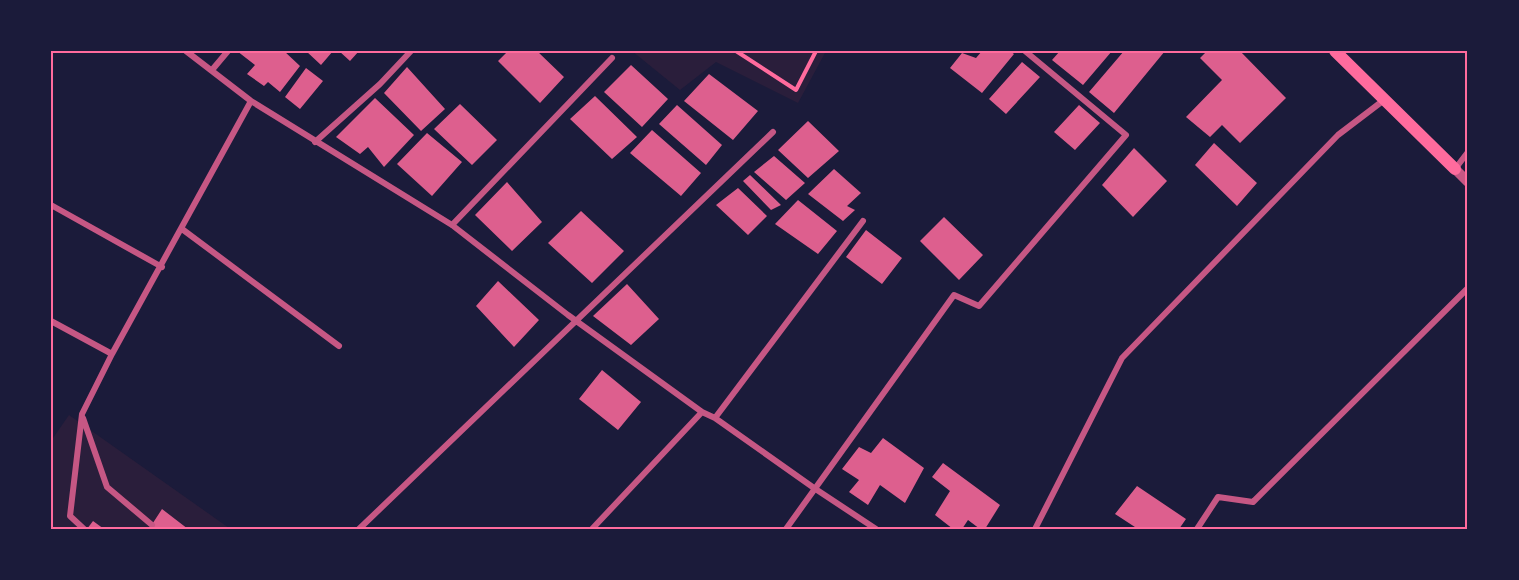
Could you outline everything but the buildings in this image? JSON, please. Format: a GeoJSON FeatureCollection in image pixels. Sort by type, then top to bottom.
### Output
{"type":"FeatureCollection","features":[{"type":"Feature","properties":{"kind":"main road"},"geometry":{"type":"LineString","coordinates":[[1335,51],[1455,169]]}},
{"type":"Feature","properties":{"kind":"street"},"geometry":{"type":"LineString","coordinates":[[186,51],[251,101],[452,225],[577,321],[702,412],[715,418],[876,529]]}},
{"type":"Feature","properties":{"kind":"street"},"geometry":{"type":"LineString","coordinates":[[212,70],[228,51]]}},
{"type":"Feature","properties":{"kind":"street"},"geometry":{"type":"LineString","coordinates":[[315,142],[380,84],[411,51]]}},
{"type":"Feature","properties":{"kind":"street"},"geometry":{"type":"LineString","coordinates":[[786,529],[954,296],[980,306],[1126,135],[1024,51]]}},
{"type":"Feature","properties":{"kind":"street"},"geometry":{"type":"LineString","coordinates":[[452,225],[612,58]]}},
{"type":"Feature","properties":{"kind":"street"},"geometry":{"type":"LineString","coordinates":[[1035,529],[1122,358],[1338,135],[1384,100]]}},
{"type":"Feature","properties":{"kind":"street"},"geometry":{"type":"LineString","coordinates":[[84,529],[70,516],[82,414],[112,354],[162,267],[251,101]]}},
{"type":"Feature","properties":{"kind":"street"},"geometry":{"type":"LineString","coordinates":[[359,529],[773,132]]}},
{"type":"Feature","properties":{"kind":"street"},"geometry":{"type":"LineString","coordinates":[[1468,152],[1455,169],[1468,182]]}},
{"type":"Feature","properties":{"kind":"street"},"geometry":{"type":"LineString","coordinates":[[51,205],[162,267]]}},
{"type":"Feature","properties":{"kind":"street"},"geometry":{"type":"LineString","coordinates":[[715,418],[863,221]]}},
{"type":"Feature","properties":{"kind":"street"},"geometry":{"type":"LineString","coordinates":[[182,229],[339,346]]}},
{"type":"Feature","properties":{"kind":"street"},"geometry":{"type":"LineString","coordinates":[[1197,529],[1218,497],[1253,502],[1468,288]]}},
{"type":"Feature","properties":{"kind":"street"},"geometry":{"type":"LineString","coordinates":[[51,321],[112,354]]}},
{"type":"Feature","properties":{"kind":"street"},"geometry":{"type":"LineString","coordinates":[[592,529],[702,412]]}},
{"type":"Feature","properties":{"kind":"street"},"geometry":{"type":"LineString","coordinates":[[82,414],[107,486],[152,525]]}},
{"type":"Feature","properties":{"kind":"path"},"geometry":{"type":"LineString","coordinates":[[736,51],[796,90],[816,51]]}},
{"type":"Feature","properties":{"kind":"shaded area"},"geometry":{"type":"Polygon","coordinates":[[[632,51],[826,51],[798,103],[716,62],[680,90],[632,51]]]}},
{"type":"Feature","properties":{"kind":"shaded area"},"geometry":{"type":"Polygon","coordinates":[[[69,415],[229,528],[51,529],[51,441],[69,415]]]}}]}
